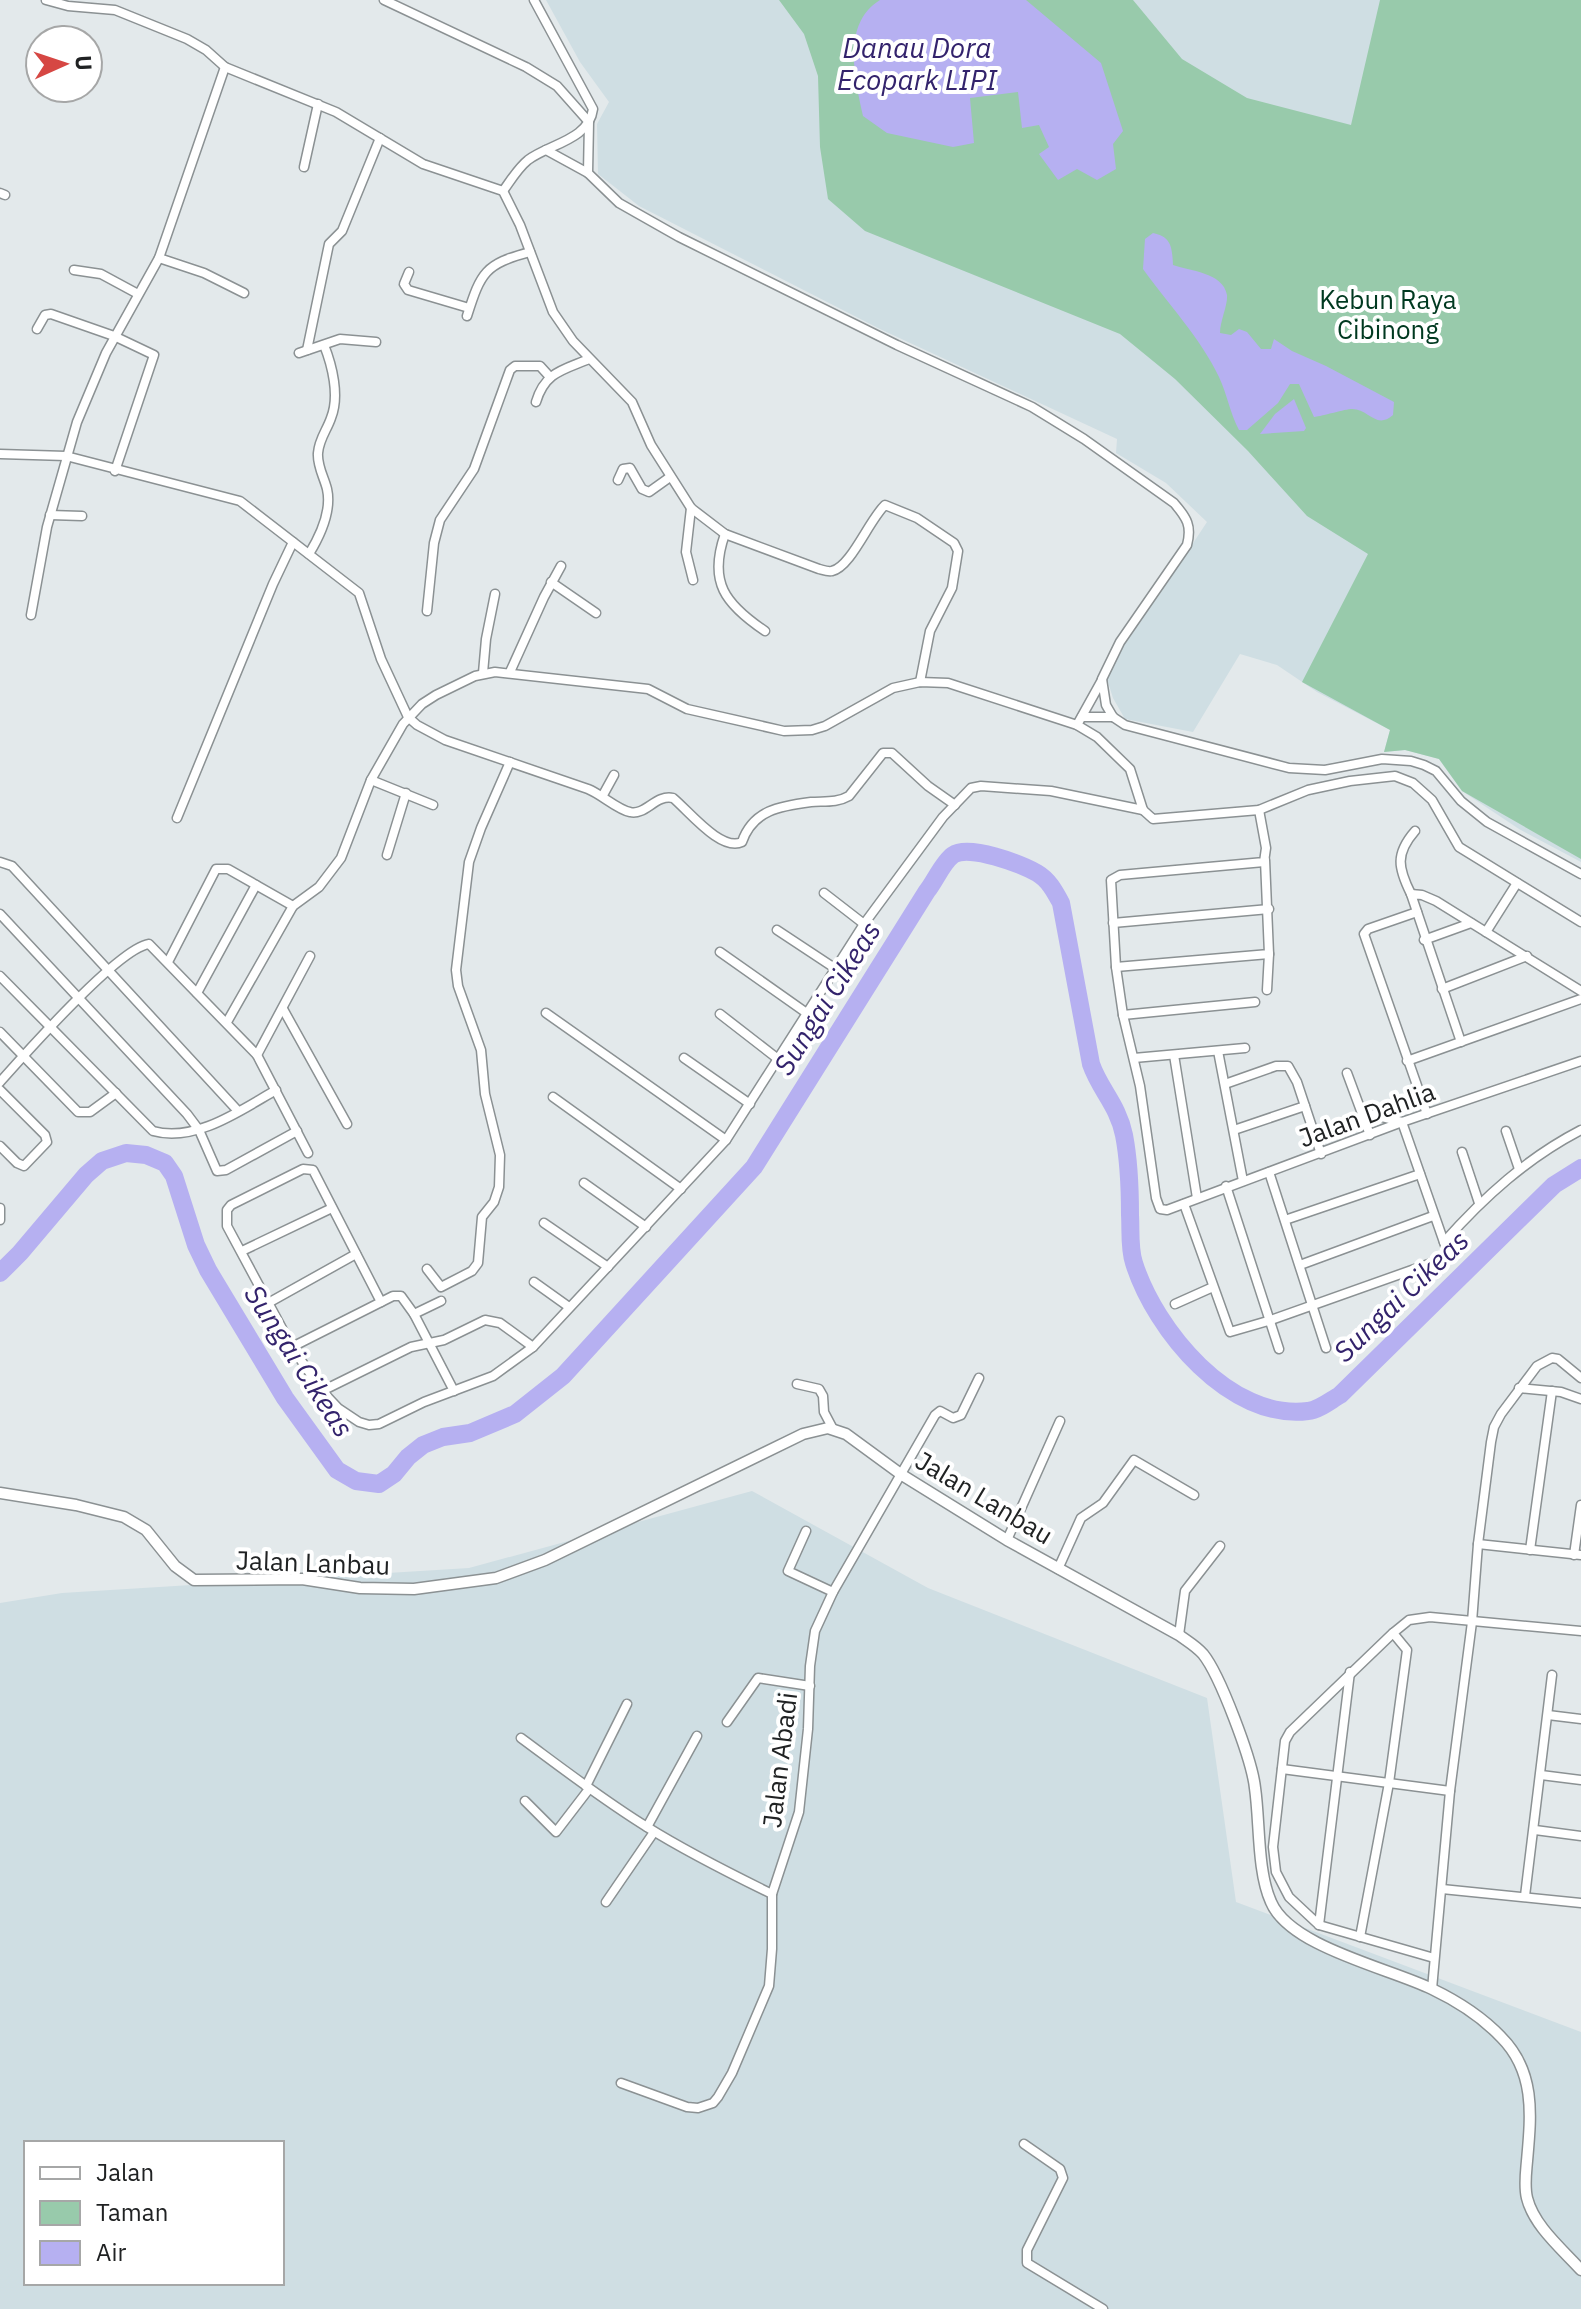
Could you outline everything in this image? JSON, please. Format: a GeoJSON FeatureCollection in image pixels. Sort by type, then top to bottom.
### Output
{"type":"FeatureCollection","features":[{"type":"Feature","properties":{"kind":"street"},"geometry":{"type":"LineString","coordinates":[[46,0],[122,13],[187,39],[206,50],[225,67],[353,121],[423,164],[503,191],[553,312],[589,359],[632,402],[651,445],[691,508],[725,534],[780,556],[832,571],[847,560],[871,520],[888,505],[917,518],[954,543],[958,551],[952,588],[930,631],[920,682]]}},
{"type":"Feature","properties":{"kind":"street"},"geometry":{"type":"LineString","coordinates":[[384,0],[526,67],[557,86],[589,122]]}},
{"type":"Feature","properties":{"kind":"street"},"geometry":{"type":"LineString","coordinates":[[534,0],[593,109],[589,122],[588,173]]}},
{"type":"Feature","properties":{"kind":"street"},"geometry":{"type":"LineString","coordinates":[[31,615],[40,556],[66,456],[88,394],[114,336],[159,258],[225,67]]}},
{"type":"Feature","properties":{"kind":"street"},"geometry":{"type":"LineString","coordinates":[[304,167],[318,104]]}},
{"type":"Feature","properties":{"kind":"street"},"geometry":{"type":"LineString","coordinates":[[503,191],[527,161],[579,132],[589,122]]}},
{"type":"Feature","properties":{"kind":"street"},"geometry":{"type":"LineString","coordinates":[[376,342],[346,338],[303,351],[329,244],[342,231],[380,138]]}},
{"type":"Feature","properties":{"kind":"street"},"geometry":{"type":"LineString","coordinates":[[546,150],[588,173],[619,203],[679,237],[882,338],[1032,407],[1174,503],[1190,527],[1187,545],[1120,642],[1080,721]]}},
{"type":"Feature","properties":{"kind":"street"},"geometry":{"type":"LineString","coordinates":[[409,272],[404,284],[408,290],[468,312],[488,268],[497,262],[530,252]]}},
{"type":"Feature","properties":{"kind":"street"},"geometry":{"type":"LineString","coordinates":[[159,258],[214,277],[244,293]]}},
{"type":"Feature","properties":{"kind":"street"},"geometry":{"type":"LineString","coordinates":[[74,270],[101,274],[138,294]]}},
{"type":"Feature","properties":{"kind":"street"},"geometry":{"type":"LineString","coordinates":[[37,329],[45,315],[51,314],[152,353],[155,359],[115,471]]}},
{"type":"Feature","properties":{"kind":"street"},"geometry":{"type":"LineString","coordinates":[[309,554],[318,540],[328,507],[318,455],[335,399],[324,345]]}},
{"type":"Feature","properties":{"kind":"street"},"geometry":{"type":"LineString","coordinates":[[536,402],[542,385],[550,377],[589,359]]}},
{"type":"Feature","properties":{"kind":"street"},"geometry":{"type":"LineString","coordinates":[[427,611],[434,543],[440,520],[474,469],[510,370],[515,366],[540,366],[550,377]]}},
{"type":"Feature","properties":{"kind":"street"},"geometry":{"type":"LineString","coordinates":[[0,454],[66,456],[240,501],[359,593],[381,659],[408,717],[438,737],[603,795],[633,813],[662,797],[673,798],[721,841],[735,845],[742,842],[751,822],[766,812],[841,800],[849,796],[883,753],[892,753],[928,786],[955,805]]}},
{"type":"Feature","properties":{"kind":"street"},"geometry":{"type":"LineString","coordinates":[[618,480],[623,469],[630,468],[642,489],[649,492],[670,477]]}},
{"type":"Feature","properties":{"kind":"street"},"geometry":{"type":"LineString","coordinates":[[691,508],[686,552],[693,580]]}},
{"type":"Feature","properties":{"kind":"street"},"geometry":{"type":"LineString","coordinates":[[50,515],[82,516]]}},
{"type":"Feature","properties":{"kind":"street"},"geometry":{"type":"LineString","coordinates":[[725,534],[717,564],[719,582],[734,607],[765,631]]}},
{"type":"Feature","properties":{"kind":"street"},"geometry":{"type":"LineString","coordinates":[[177,818],[293,542]]}},
{"type":"Feature","properties":{"kind":"street"},"geometry":{"type":"LineString","coordinates":[[510,672],[561,566]]}},
{"type":"Feature","properties":{"kind":"street"},"geometry":{"type":"LineString","coordinates":[[551,582],[596,613]]}},
{"type":"Feature","properties":{"kind":"street"},"geometry":{"type":"LineString","coordinates":[[483,673],[495,594]]}},
{"type":"Feature","properties":{"kind":"street"},"geometry":{"type":"LineString","coordinates":[[227,1022],[293,906],[319,887],[341,858],[371,780],[408,717],[436,695],[483,673],[510,672],[546,679],[648,689],[687,709],[784,731],[825,726],[893,688],[920,682],[948,683],[1012,704],[1080,721],[1113,717]]}},
{"type":"Feature","properties":{"kind":"street"},"geometry":{"type":"LineString","coordinates":[[1102,679],[1103,693],[1113,717],[1125,725],[1289,768],[1325,770],[1382,759],[1424,765],[1436,771],[1461,801],[1487,822],[1581,874]]}},
{"type":"Feature","properties":{"kind":"street"},"geometry":{"type":"LineString","coordinates":[[1080,721],[1123,760],[1135,778],[1143,810],[1149,817],[1160,820],[1259,810],[1308,790],[1395,776],[1413,783],[1432,800],[1459,847],[1581,922]]}},
{"type":"Feature","properties":{"kind":"street"},"geometry":{"type":"LineString","coordinates":[[427,1269],[440,1287],[472,1271],[478,1263],[482,1217],[494,1202],[499,1187],[500,1155],[485,1094],[481,1050],[458,986],[456,970],[469,862],[510,762]]}},
{"type":"Feature","properties":{"kind":"street"},"geometry":{"type":"LineString","coordinates":[[603,795],[614,775]]}},
{"type":"Feature","properties":{"kind":"street"},"geometry":{"type":"LineString","coordinates":[[371,780],[433,805]]}},
{"type":"Feature","properties":{"kind":"street"},"geometry":{"type":"LineString","coordinates":[[381,1302],[313,1170],[303,1169],[231,1205],[227,1210],[227,1226],[292,1347],[322,1391],[350,1417],[369,1425],[379,1424],[493,1376],[533,1347],[726,1140],[864,924],[927,837],[971,788],[1051,791],[1143,810]]}},
{"type":"Feature","properties":{"kind":"street"},"geometry":{"type":"LineString","coordinates":[[387,855],[406,793]]}},
{"type":"Feature","properties":{"kind":"street"},"geometry":{"type":"LineString","coordinates":[[1259,810],[1266,848],[1269,909],[1267,990]]}},
{"type":"Feature","properties":{"kind":"street"},"geometry":{"type":"LineString","coordinates":[[1415,831],[1403,845],[1401,871],[1461,1042]]}},
{"type":"Feature","properties":{"kind":"street"},"geometry":{"type":"LineString","coordinates":[[1245,1048],[1134,1058],[1123,1015],[1116,967],[1111,880],[1114,876],[1254,864],[1265,860]]}},
{"type":"Feature","properties":{"kind":"street"},"geometry":{"type":"LineString","coordinates":[[0,862],[12,866],[238,1111]]}},
{"type":"Feature","properties":{"kind":"street"},"geometry":{"type":"LineString","coordinates":[[168,962],[216,869],[228,869],[293,906]]}},
{"type":"Feature","properties":{"kind":"street"},"geometry":{"type":"LineString","coordinates":[[1486,932],[1517,883]]}},
{"type":"Feature","properties":{"kind":"street"},"geometry":{"type":"LineString","coordinates":[[197,993],[256,885]]}},
{"type":"Feature","properties":{"kind":"street"},"geometry":{"type":"LineString","coordinates":[[824,893],[864,924]]}},
{"type":"Feature","properties":{"kind":"street"},"geometry":{"type":"LineString","coordinates":[[1411,894],[1430,898],[1581,991]]}},
{"type":"Feature","properties":{"kind":"street"},"geometry":{"type":"LineString","coordinates":[[1113,923],[1269,909]]}},
{"type":"Feature","properties":{"kind":"street"},"geometry":{"type":"LineString","coordinates":[[1417,912],[1368,929],[1364,934],[1427,1114]]}},
{"type":"Feature","properties":{"kind":"street"},"geometry":{"type":"LineString","coordinates":[[0,914],[173,1098],[199,1130],[215,1168],[220,1171],[297,1131]]}},
{"type":"Feature","properties":{"kind":"street"},"geometry":{"type":"LineString","coordinates":[[1424,940],[1471,923]]}},
{"type":"Feature","properties":{"kind":"street"},"geometry":{"type":"LineString","coordinates":[[777,930],[836,969]]}},
{"type":"Feature","properties":{"kind":"street"},"geometry":{"type":"LineString","coordinates":[[0,1082],[109,969],[143,945],[154,947],[257,1055],[308,1153]]}},
{"type":"Feature","properties":{"kind":"street"},"geometry":{"type":"LineString","coordinates":[[720,952],[808,1014]]}},
{"type":"Feature","properties":{"kind":"street"},"geometry":{"type":"LineString","coordinates":[[1116,967],[1269,954]]}},
{"type":"Feature","properties":{"kind":"street"},"geometry":{"type":"LineString","coordinates":[[257,1055],[310,956]]}},
{"type":"Feature","properties":{"kind":"street"},"geometry":{"type":"LineString","coordinates":[[1442,989],[1527,956]]}},
{"type":"Feature","properties":{"kind":"street"},"geometry":{"type":"LineString","coordinates":[[0,976],[153,1131],[182,1133],[199,1130],[276,1090]]}},
{"type":"Feature","properties":{"kind":"street"},"geometry":{"type":"LineString","coordinates":[[1407,1061],[1581,999]]}},
{"type":"Feature","properties":{"kind":"street"},"geometry":{"type":"LineString","coordinates":[[1123,1015],[1255,1002]]}},
{"type":"Feature","properties":{"kind":"street"},"geometry":{"type":"LineString","coordinates":[[283,1009],[347,1124]]}},
{"type":"Feature","properties":{"kind":"street"},"geometry":{"type":"LineString","coordinates":[[546,1013],[726,1140]]}},
{"type":"Feature","properties":{"kind":"street"},"geometry":{"type":"LineString","coordinates":[[720,1014],[778,1059]]}},
{"type":"Feature","properties":{"kind":"street"},"geometry":{"type":"LineString","coordinates":[[0,1032],[82,1114],[90,1112],[116,1093]]}},
{"type":"Feature","properties":{"kind":"street"},"geometry":{"type":"LineString","coordinates":[[1218,1051],[1243,1181]]}},
{"type":"Feature","properties":{"kind":"street"},"geometry":{"type":"LineString","coordinates":[[1174,1055],[1197,1198]]}},
{"type":"Feature","properties":{"kind":"street"},"geometry":{"type":"LineString","coordinates":[[684,1058],[750,1104]]}},
{"type":"Feature","properties":{"kind":"street","name":"Jalan Dahlia"},"geometry":{"type":"LineString","coordinates":[[1134,1058],[1147,1124],[1157,1204],[1160,1209],[1167,1210],[1402,1122],[1581,1061]]}},
{"type":"Feature","properties":{"kind":"street"},"geometry":{"type":"LineString","coordinates":[[1225,1084],[1276,1066],[1288,1066],[1294,1074],[1321,1154]]}},
{"type":"Feature","properties":{"kind":"street"},"geometry":{"type":"LineString","coordinates":[[1347,1073],[1370,1135]]}},
{"type":"Feature","properties":{"kind":"street"},"geometry":{"type":"LineString","coordinates":[[0,1090],[46,1138],[46,1145],[26,1165],[17,1163],[0,1146]]}},
{"type":"Feature","properties":{"kind":"street"},"geometry":{"type":"LineString","coordinates":[[553,1097],[681,1189]]}},
{"type":"Feature","properties":{"kind":"street"},"geometry":{"type":"LineString","coordinates":[[1234,1130],[1305,1106]]}},
{"type":"Feature","properties":{"kind":"street"},"geometry":{"type":"LineString","coordinates":[[1184,1204],[1230,1332],[1440,1260],[1446,1254],[1444,1242],[1402,1122],[1362,1112]]}},
{"type":"Feature","properties":{"kind":"street"},"geometry":{"type":"LineString","coordinates":[[1444,1242],[1479,1203],[1519,1169],[1581,1130]]}},
{"type":"Feature","properties":{"kind":"street"},"geometry":{"type":"LineString","coordinates":[[1506,1131],[1519,1169]]}},
{"type":"Feature","properties":{"kind":"street"},"geometry":{"type":"LineString","coordinates":[[1462,1152],[1479,1203]]}},
{"type":"Feature","properties":{"kind":"street"},"geometry":{"type":"LineString","coordinates":[[1269,1172],[1326,1348]]}},
{"type":"Feature","properties":{"kind":"street"},"geometry":{"type":"LineString","coordinates":[[1285,1220],[1420,1174]]}},
{"type":"Feature","properties":{"kind":"street"},"geometry":{"type":"LineString","coordinates":[[584,1183],[646,1227]]}},
{"type":"Feature","properties":{"kind":"street"},"geometry":{"type":"LineString","coordinates":[[1226,1186],[1279,1349]]}},
{"type":"Feature","properties":{"kind":"street"},"geometry":{"type":"LineString","coordinates":[[0,1208],[0,1220]]}},
{"type":"Feature","properties":{"kind":"street"},"geometry":{"type":"LineString","coordinates":[[242,1251],[332,1208]]}},
{"type":"Feature","properties":{"kind":"street"},"geometry":{"type":"LineString","coordinates":[[1300,1265],[1433,1216]]}},
{"type":"Feature","properties":{"kind":"street"},"geometry":{"type":"LineString","coordinates":[[544,1223],[608,1267]]}},
{"type":"Feature","properties":{"kind":"street"},"geometry":{"type":"LineString","coordinates":[[270,1302],[356,1254]]}},
{"type":"Feature","properties":{"kind":"street"},"geometry":{"type":"LineString","coordinates":[[534,1282],[569,1307]]}},
{"type":"Feature","properties":{"kind":"street"},"geometry":{"type":"LineString","coordinates":[[1175,1304],[1213,1287]]}},
{"type":"Feature","properties":{"kind":"street"},"geometry":{"type":"LineString","coordinates":[[292,1347],[393,1296],[401,1296],[414,1314],[454,1391]]}},
{"type":"Feature","properties":{"kind":"street"},"geometry":{"type":"LineString","coordinates":[[414,1314],[441,1301]]}},
{"type":"Feature","properties":{"kind":"street"},"geometry":{"type":"LineString","coordinates":[[322,1391],[411,1347],[444,1340],[485,1320],[500,1323],[533,1347]]}},
{"type":"Feature","properties":{"kind":"street"},"geometry":{"type":"LineString","coordinates":[[1432,1989],[1450,1791],[1494,1427],[1537,1366],[1552,1358],[1563,1362],[1581,1378]]}},
{"type":"Feature","properties":{"kind":"street","name":"Jalan Abadi"},"geometry":{"type":"LineString","coordinates":[[621,2083],[687,2107],[698,2108],[713,2103],[732,2073],[769,1986],[772,1894],[799,1812],[815,1631],[833,1592],[935,1415],[940,1411],[953,1418],[961,1415],[979,1378]]}},
{"type":"Feature","properties":{"kind":"street"},"geometry":{"type":"LineString","coordinates":[[797,1384],[819,1389],[823,1396],[824,1412],[833,1429]]}},
{"type":"Feature","properties":{"kind":"street"},"geometry":{"type":"LineString","coordinates":[[1519,1388],[1552,1391],[1581,1399]]}},
{"type":"Feature","properties":{"kind":"street"},"geometry":{"type":"LineString","coordinates":[[1530,1550],[1552,1391]]}},
{"type":"Feature","properties":{"kind":"street"},"geometry":{"type":"LineString","coordinates":[[1007,1540],[1060,1421]]}},
{"type":"Feature","properties":{"kind":"street","name":"Jalan Lanbau"},"geometry":{"type":"LineString","coordinates":[[0,1493],[76,1505],[124,1517],[146,1530],[175,1566],[194,1580],[302,1579],[360,1588],[414,1589],[496,1578],[545,1560],[803,1434],[822,1428],[833,1429],[854,1439],[902,1475],[1007,1540],[1179,1635],[1200,1651],[1213,1670],[1252,1770],[1269,1900],[1277,1913],[1302,1935],[1432,1989],[1486,2022],[1519,2058],[1530,2097],[1527,2198],[1542,2226],[1581,2270]]}},
{"type":"Feature","properties":{"kind":"street"},"geometry":{"type":"LineString","coordinates":[[1058,1569],[1081,1518],[1103,1503],[1134,1460],[1194,1495]]}},
{"type":"Feature","properties":{"kind":"street"},"geometry":{"type":"LineString","coordinates":[[1478,1544],[1578,1555],[1581,1505]]}},
{"type":"Feature","properties":{"kind":"street"},"geometry":{"type":"LineString","coordinates":[[806,1531],[788,1571],[833,1592]]}},
{"type":"Feature","properties":{"kind":"street"},"geometry":{"type":"LineString","coordinates":[[1179,1635],[1185,1591],[1220,1546]]}},
{"type":"Feature","properties":{"kind":"street"},"geometry":{"type":"LineString","coordinates":[[1434,1958],[1319,1925],[1289,1897],[1276,1872],[1273,1847],[1285,1741],[1290,1732],[1350,1671],[1409,1620],[1419,1617],[1581,1631]]}},
{"type":"Feature","properties":{"kind":"street"},"geometry":{"type":"LineString","coordinates":[[1360,1937],[1389,1783],[1407,1650],[1393,1633]]}},
{"type":"Feature","properties":{"kind":"street"},"geometry":{"type":"LineString","coordinates":[[1319,1925],[1350,1671]]}},
{"type":"Feature","properties":{"kind":"street"},"geometry":{"type":"LineString","coordinates":[[1525,1896],[1552,1675]]}},
{"type":"Feature","properties":{"kind":"street"},"geometry":{"type":"LineString","coordinates":[[727,1722],[758,1678],[810,1686]]}},
{"type":"Feature","properties":{"kind":"street"},"geometry":{"type":"LineString","coordinates":[[525,1801],[556,1832],[588,1787],[627,1704]]}},
{"type":"Feature","properties":{"kind":"street"},"geometry":{"type":"LineString","coordinates":[[1548,1715],[1581,1719]]}},
{"type":"Feature","properties":{"kind":"street"},"geometry":{"type":"LineString","coordinates":[[606,1902],[650,1830],[697,1736]]}},
{"type":"Feature","properties":{"kind":"street"},"geometry":{"type":"LineString","coordinates":[[521,1738],[650,1830],[772,1894]]}},
{"type":"Feature","properties":{"kind":"street"},"geometry":{"type":"LineString","coordinates":[[1282,1769],[1450,1791]]}},
{"type":"Feature","properties":{"kind":"street"},"geometry":{"type":"LineString","coordinates":[[1541,1775],[1581,1780]]}},
{"type":"Feature","properties":{"kind":"street"},"geometry":{"type":"LineString","coordinates":[[1535,1830],[1581,1836]]}},
{"type":"Feature","properties":{"kind":"street"},"geometry":{"type":"LineString","coordinates":[[1442,1889],[1581,1903]]}},
{"type":"Feature","properties":{"kind":"street"},"geometry":{"type":"LineString","coordinates":[[1024,2144],[1060,2169],[1063,2178],[1027,2250],[1027,2263],[1103,2309]]}},
{"type":"Feature","properties":{"kind":"shaded area","name":"Kebun Raya Cibinong"},"geometry":{"type":"Polygon","coordinates":[[[546,0],[1581,0],[1581,862],[1519,829],[1462,791],[1439,759],[1405,750],[1384,752],[1390,730],[1317,692],[1277,665],[1240,654],[1193,732],[1125,719],[1107,679],[1114,661],[1127,636],[1157,598],[1207,522],[1166,483],[1116,453],[1117,439],[880,329],[639,206],[598,174],[597,124],[609,102],[580,62],[546,0]]]}},
{"type":"Feature","properties":{"kind":"shaded area"},"geometry":{"type":"Polygon","coordinates":[[[752,1491],[928,1588],[1207,1698],[1236,1902],[1581,2032],[1581,2309],[0,2309],[0,1603],[62,1593],[469,1568],[752,1491]]]}},
{"type":"Feature","properties":{"kind":"green space","name":"Kebun Raya Cibinong"},"geometry":{"type":"Polygon","coordinates":[[[779,0],[1133,0],[1182,59],[1247,98],[1351,125],[1380,0],[1581,0],[1581,859],[1462,791],[1439,759],[1405,750],[1384,752],[1390,730],[1302,682],[1368,554],[1307,516],[1248,451],[1175,379],[1120,334],[865,231],[828,199],[820,147],[818,76],[804,34],[779,0]]]}},
{"type":"Feature","properties":{"kind":"water","name":"Danau Dora Ecopark LIPI"},"geometry":{"type":"Polygon","coordinates":[[[880,0],[1026,0],[1101,63],[1123,131],[1113,144],[1116,169],[1097,180],[1077,169],[1058,180],[1039,154],[1049,147],[1039,125],[1022,128],[1018,92],[970,98],[974,143],[953,147],[887,133],[863,116],[855,69],[855,37],[868,10],[880,0]]]}},
{"type":"Feature","properties":{"kind":"water"},"geometry":{"type":"Polygon","coordinates":[[[1153,233],[1164,237],[1170,244],[1173,265],[1212,277],[1224,287],[1227,299],[1220,333],[1231,335],[1239,329],[1247,332],[1261,349],[1271,349],[1274,339],[1394,402],[1393,415],[1377,420],[1352,409],[1314,417],[1299,384],[1290,384],[1278,403],[1247,430],[1239,430],[1211,362],[1143,269],[1145,239],[1153,233]]]}},
{"type":"Feature","properties":{"kind":"water"},"geometry":{"type":"Polygon","coordinates":[[[1294,399],[1306,428],[1304,431],[1260,434],[1275,414],[1294,399]]]}},
{"type":"Feature","properties":{"kind":"waterway","name":"Sungai Cikeas"},"geometry":{"type":"LineString","coordinates":[[0,1273],[86,1175],[102,1161],[126,1153],[146,1155],[165,1163],[174,1176],[196,1245],[208,1270],[285,1398],[337,1470],[356,1481],[379,1484],[394,1474],[423,1445],[443,1437],[470,1433],[515,1414],[563,1376],[754,1167],[942,867],[949,858],[961,852],[995,856],[1037,873],[1061,903],[1091,1064],[1118,1115],[1124,1135],[1134,1263],[1159,1316],[1178,1342],[1224,1386],[1251,1402],[1279,1410],[1308,1411],[1340,1395],[1554,1185],[1581,1168]]}}]}
